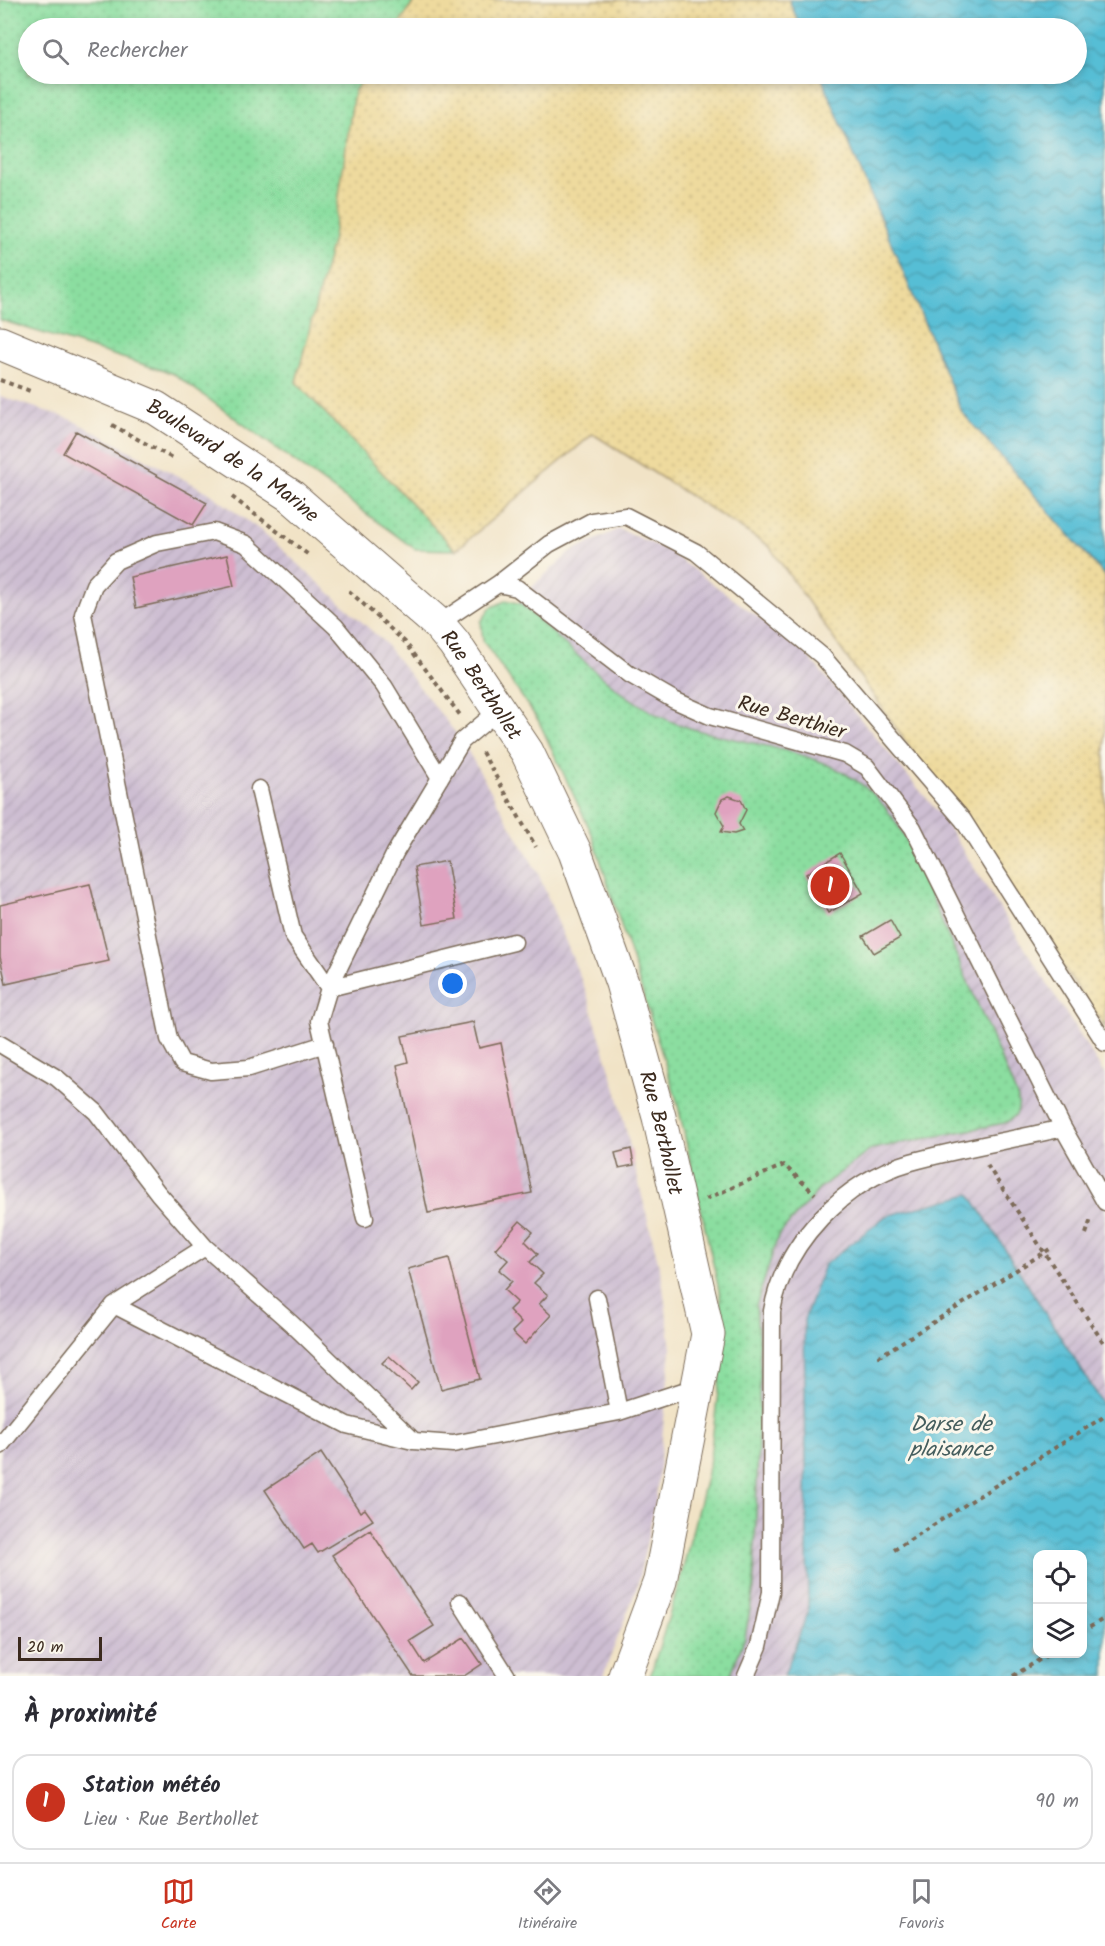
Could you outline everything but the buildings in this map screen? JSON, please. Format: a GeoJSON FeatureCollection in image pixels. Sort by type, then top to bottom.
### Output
{"type":"FeatureCollection","features":[{"type":"Feature","properties":{"kind":"main road","name":"Boulevard de la Marine"},"geometry":{"type":"LineString","coordinates":[[0,343],[156,408],[291,496],[438,624]]}},
{"type":"Feature","properties":{"kind":"main road","name":"Rue Berthollet"},"geometry":{"type":"LineString","coordinates":[[438,624],[527,752],[575,852],[621,982],[659,1117],[708,1334],[660,1581],[625,1676]]}},
{"type":"Feature","properties":{"kind":"lane"},"geometry":{"type":"LineString","coordinates":[[438,624],[498,584],[549,544],[592,521],[626,516],[696,552],[822,656],[963,820],[1105,1043]]}},
{"type":"Feature","properties":{"kind":"lane"},"geometry":{"type":"LineString","coordinates":[[325,1044],[249,1068],[211,1071],[182,1063],[169,1039],[83,614],[94,585],[116,561],[157,543],[214,532],[246,544],[336,627],[384,686],[440,778]]}},
{"type":"Feature","properties":{"kind":"lane","name":"Rue Berthier"},"geometry":{"type":"LineString","coordinates":[[498,584],[517,588],[629,674],[675,700],[710,716],[844,754],[867,768],[913,828],[1063,1128],[1099,1207]]}},
{"type":"Feature","properties":{"kind":"lane"},"geometry":{"type":"LineString","coordinates":[[365,1218],[319,1021],[329,988],[395,853],[462,741],[499,710]]}},
{"type":"Feature","properties":{"kind":"lane"},"geometry":{"type":"LineString","coordinates":[[259,789],[293,936],[329,988]]}},
{"type":"Feature","properties":{"kind":"lane"},"geometry":{"type":"LineString","coordinates":[[329,988],[514,942]]}},
{"type":"Feature","properties":{"kind":"lane"},"geometry":{"type":"LineString","coordinates":[[0,1044],[57,1078],[96,1112],[158,1193],[205,1247],[292,1324],[414,1441]]}},
{"type":"Feature","properties":{"kind":"lane"},"geometry":{"type":"LineString","coordinates":[[746,1676],[759,1646],[771,1592],[772,1311],[776,1288],[806,1234],[830,1209],[850,1194],[910,1162],[1063,1128]]}},
{"type":"Feature","properties":{"kind":"lane"},"geometry":{"type":"LineString","coordinates":[[0,1446],[114,1305],[205,1247]]}},
{"type":"Feature","properties":{"kind":"lane"},"geometry":{"type":"LineString","coordinates":[[597,1299],[619,1412]]}},
{"type":"Feature","properties":{"kind":"lane"},"geometry":{"type":"LineString","coordinates":[[114,1305],[347,1425],[414,1441],[453,1444],[619,1412],[699,1386]]}},
{"type":"Feature","properties":{"kind":"lane"},"geometry":{"type":"LineString","coordinates":[[460,1602],[507,1676]]}},
{"type":"Feature","properties":{"kind":"path"},"geometry":{"type":"LineString","coordinates":[[976,1149],[1105,1345]]}},
{"type":"Feature","properties":{"kind":"path"},"geometry":{"type":"LineString","coordinates":[[680,1210],[784,1165],[830,1209]]}},
{"type":"Feature","properties":{"kind":"path"},"geometry":{"type":"LineString","coordinates":[[1086,1234],[1099,1207]]}},
{"type":"Feature","properties":{"kind":"path"},"geometry":{"type":"LineString","coordinates":[[878,1357],[1053,1246]]}},
{"type":"Feature","properties":{"kind":"path"},"geometry":{"type":"LineString","coordinates":[[894,1550],[1105,1416]]}},
{"type":"Feature","properties":{"kind":"path"},"geometry":{"type":"LineString","coordinates":[[1087,1629],[1105,1618]]}},
{"type":"Feature","properties":{"kind":"path"},"geometry":{"type":"LineString","coordinates":[[1013,1676],[1041,1658]]}},
{"type":"Feature","properties":{"kind":"shaded area"},"geometry":{"type":"Polygon","coordinates":[[[0,396],[70,419],[208,492],[264,533],[384,642],[462,741],[538,873],[587,994],[617,1093],[662,1278],[671,1349],[656,1499],[637,1587],[603,1676],[0,1676],[0,396]]]}},
{"type":"Feature","properties":{"kind":"shaded area"},"geometry":{"type":"Polygon","coordinates":[[[619,529],[667,550],[804,651],[942,817],[1105,1075],[1105,1676],[650,1676],[679,1584],[709,1465],[723,1351],[720,1295],[677,1101],[592,834],[538,720],[483,641],[537,582],[570,552],[619,529]]]}},
{"type":"Feature","properties":{"kind":"green space"},"geometry":{"type":"Polygon","coordinates":[[[0,0],[415,0],[403,18],[18,18],[18,84],[360,84],[354,92],[334,238],[296,382],[456,550],[415,549],[174,374],[0,320],[0,0]]]}},
{"type":"Feature","properties":{"kind":"green space"},"geometry":{"type":"Polygon","coordinates":[[[507,600],[521,604],[597,673],[661,717],[708,733],[809,758],[833,767],[856,780],[876,797],[897,824],[914,855],[1018,1099],[1016,1114],[1005,1123],[872,1149],[821,1187],[778,1236],[756,1306],[760,1365],[754,1588],[745,1637],[730,1676],[650,1676],[679,1584],[709,1465],[723,1351],[720,1295],[677,1101],[592,834],[538,720],[483,641],[481,622],[490,608],[507,600]]]}},
{"type":"Feature","properties":{"kind":"sand"},"geometry":{"type":"Polygon","coordinates":[[[415,0],[789,0],[797,18],[403,18],[415,0]]]}},
{"type":"Feature","properties":{"kind":"sand"},"geometry":{"type":"Polygon","coordinates":[[[360,84],[824,84],[962,412],[1105,576],[1105,1027],[769,546],[593,434],[456,550],[296,382],[333,238],[354,92],[360,84]]]}},
{"type":"Feature","properties":{"kind":"water"},"geometry":{"type":"Polygon","coordinates":[[[789,0],[1105,0],[1105,576],[962,412],[824,84],[1087,84],[1087,18],[797,18],[789,0]]]}},
{"type":"Feature","properties":{"kind":"water","name":"Darse de plaisance"},"geometry":{"type":"Polygon","coordinates":[[[970,1194],[1105,1407],[1105,1676],[784,1676],[808,1611],[804,1320],[824,1265],[886,1216],[970,1194]]]}},
{"type":"Feature","properties":{"kind":"place","name":"Station météo"},"geometry":{"type":"Point","coordinates":[830,886]}}]}
